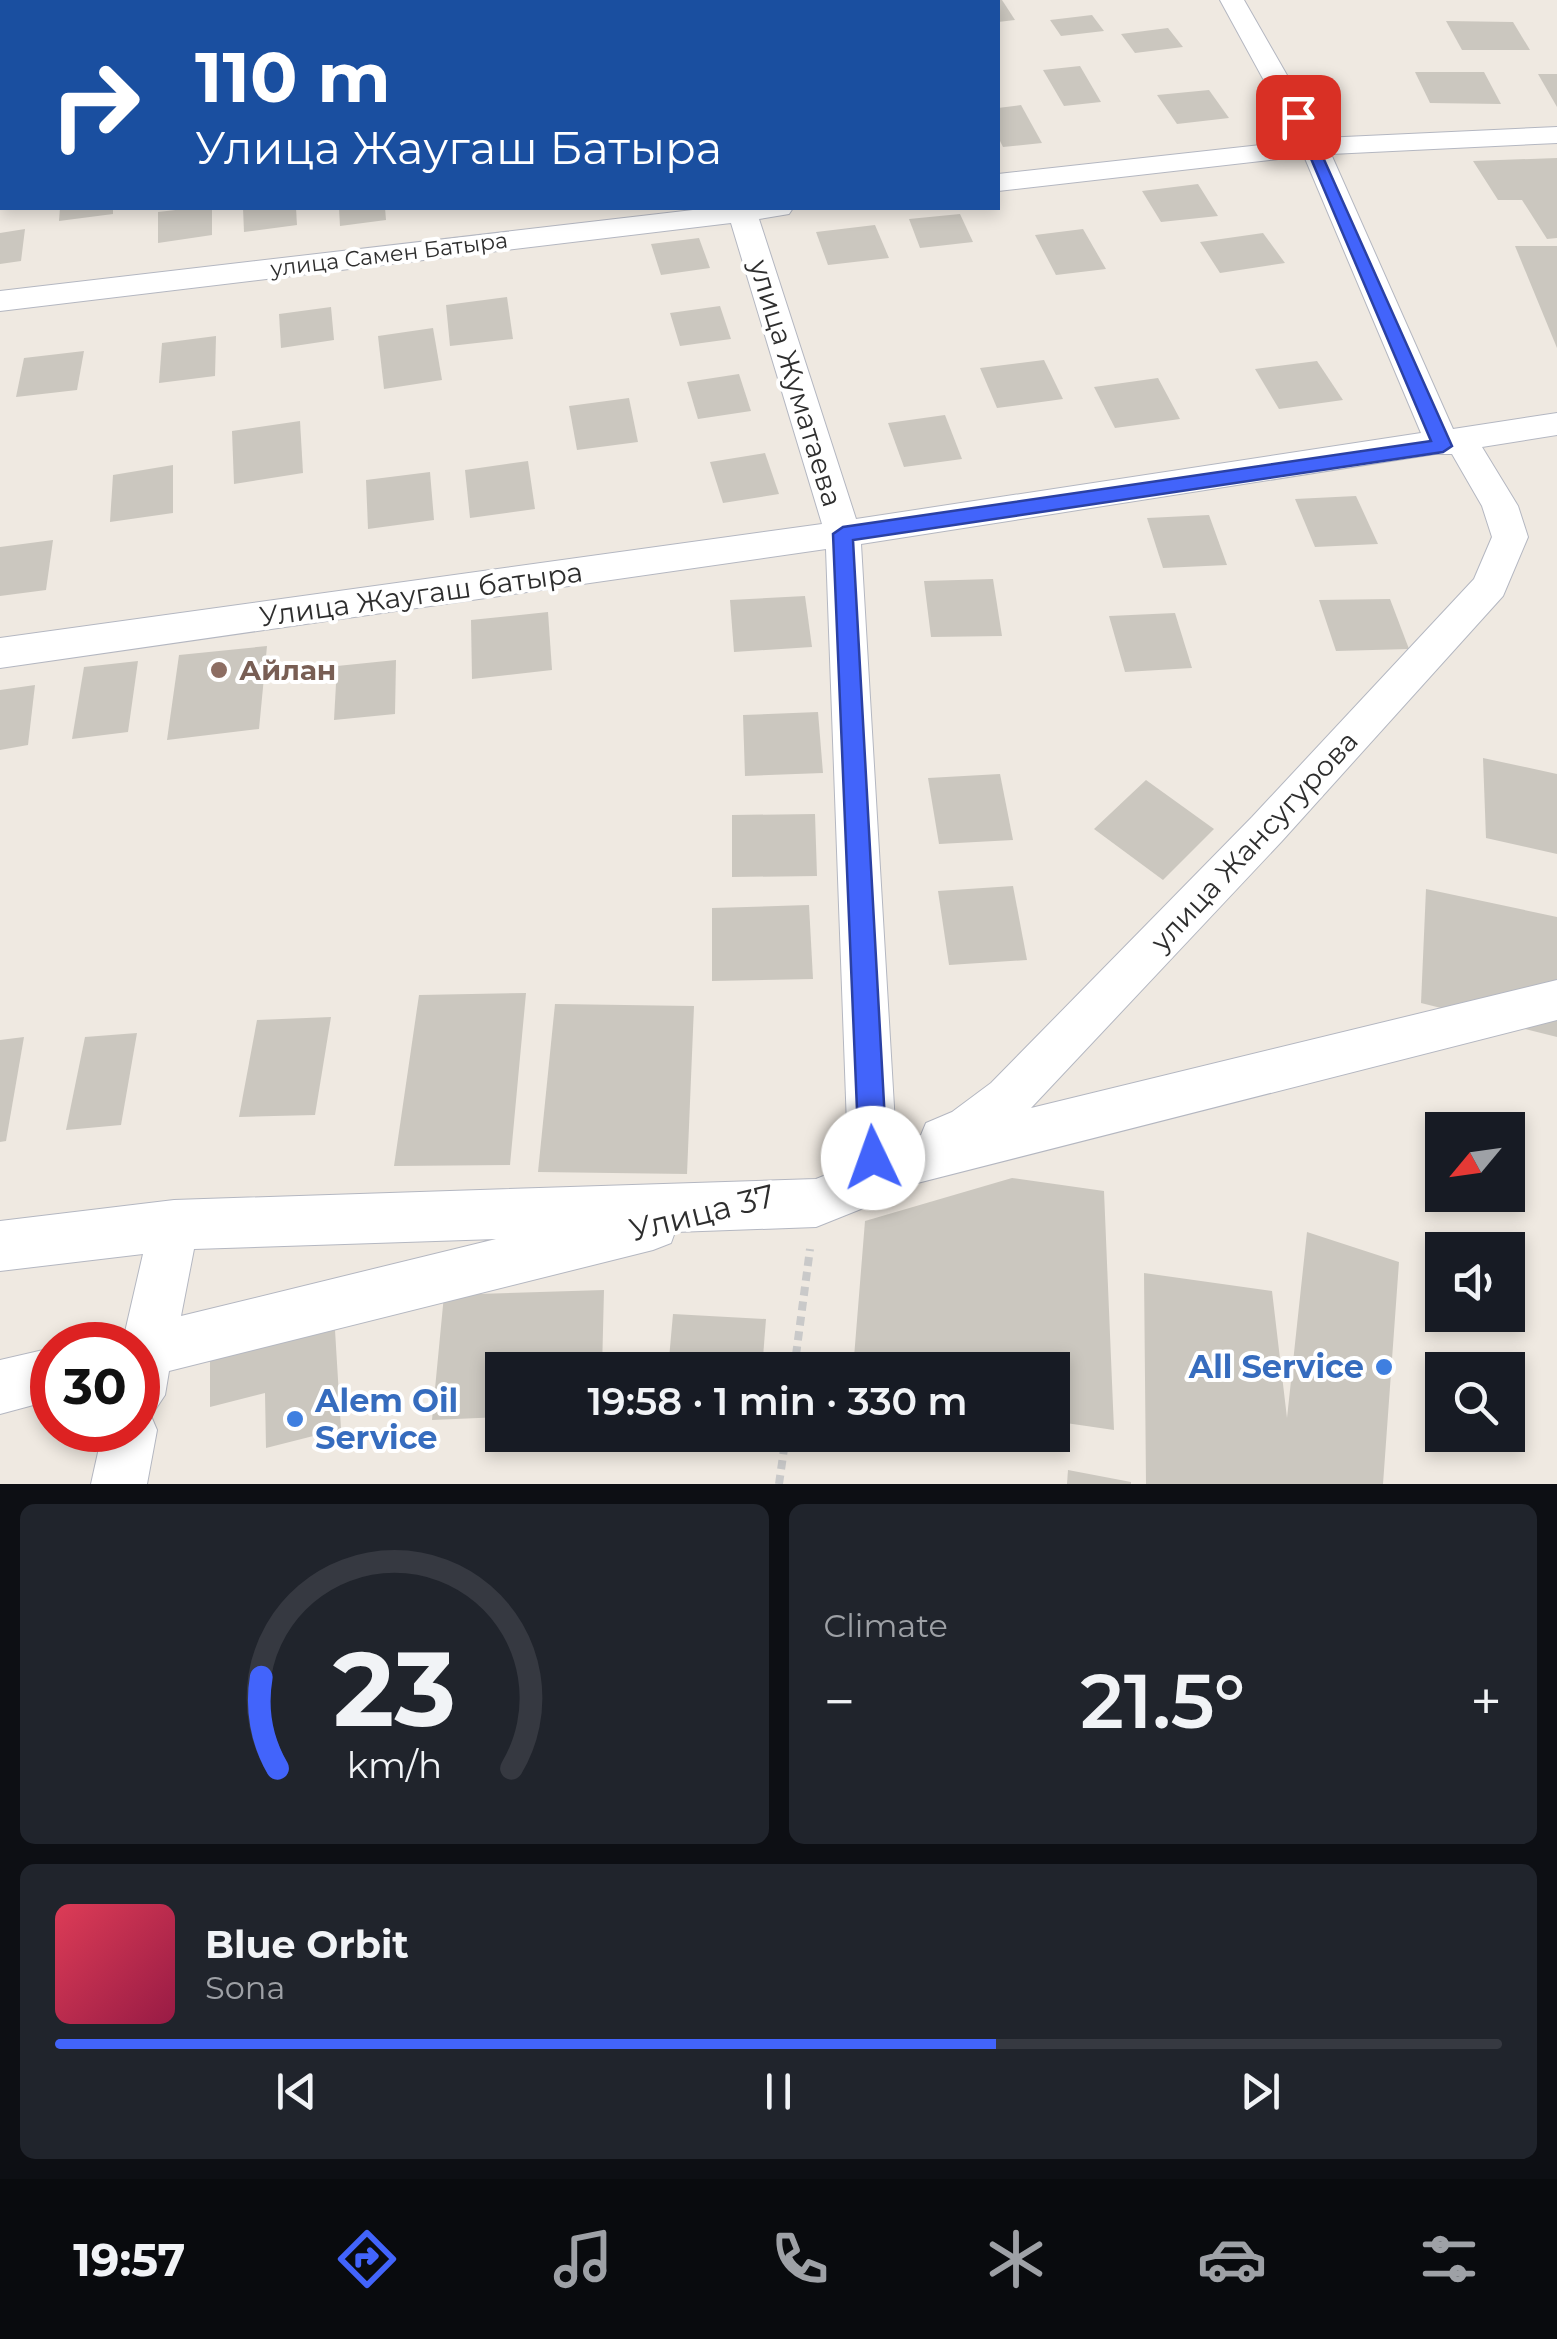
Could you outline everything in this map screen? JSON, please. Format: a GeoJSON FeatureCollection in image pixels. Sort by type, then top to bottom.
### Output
{"type":"FeatureCollection","features":[{"type":"Feature","properties":{"kind":"street","name":"улица Жансугурова"},"geometry":{"type":"LineString","coordinates":[[873,1158],[909,1154],[969,1128],[1008,1100],[1267,829],[1490,586],[1510,537],[1500,506],[1452,444],[1314,146],[1232,0]]}},
{"type":"Feature","properties":{"kind":"street"},"geometry":{"type":"LineString","coordinates":[[1000,182],[1314,146],[1557,135]]}},
{"type":"Feature","properties":{"kind":"street","name":"улица Самен Батыра"},"geometry":{"type":"LineString","coordinates":[[0,302],[746,210]]}},
{"type":"Feature","properties":{"kind":"street","name":"улица Жуматаева"},"geometry":{"type":"LineString","coordinates":[[754,210],[843,534],[873,1158]]}},
{"type":"Feature","properties":{"kind":"street"},"geometry":{"type":"LineString","coordinates":[[843,534],[1452,444],[1557,424]]}},
{"type":"Feature","properties":{"kind":"street","name":"Улица Жаугаш батыра"},"geometry":{"type":"LineString","coordinates":[[0,653],[843,534]]}},
{"type":"Feature","properties":{"kind":"street","name":"Улица 37"},"geometry":{"type":"LineString","coordinates":[[160,1348],[1557,1000]]}},
{"type":"Feature","properties":{"kind":"street"},"geometry":{"type":"LineString","coordinates":[[0,1246],[174,1225],[816,1203],[859,1186],[873,1158]]}},
{"type":"Feature","properties":{"kind":"street"},"geometry":{"type":"LineString","coordinates":[[154,1322],[174,1225]]}},
{"type":"Feature","properties":{"kind":"street"},"geometry":{"type":"LineString","coordinates":[[0,1387],[30,1380]]}},
{"type":"Feature","properties":{"kind":"street"},"geometry":{"type":"LineString","coordinates":[[118,1484],[125,1452]]}},
{"type":"Feature","properties":{"kind":"path"},"geometry":{"type":"LineString","coordinates":[[796,1352],[816,1203]]}},
{"type":"Feature","properties":{"kind":"path"},"geometry":{"type":"LineString","coordinates":[[779,1484],[784,1452]]}},
{"type":"Feature","properties":{"kind":"building"},"geometry":{"type":"Polygon","coordinates":[[[1000,0],[1002,0],[1015,20],[1000,22],[1000,0]]]}},
{"type":"Feature","properties":{"kind":"building"},"geometry":{"type":"Polygon","coordinates":[[[1092,15],[1104,31],[1061,36],[1050,20],[1092,15]]]}},
{"type":"Feature","properties":{"kind":"building"},"geometry":{"type":"Polygon","coordinates":[[[1446,21],[1513,22],[1530,50],[1462,50],[1446,21]]]}},
{"type":"Feature","properties":{"kind":"building"},"geometry":{"type":"Polygon","coordinates":[[[1168,28],[1183,47],[1135,53],[1121,34],[1168,28]]]}},
{"type":"Feature","properties":{"kind":"building"},"geometry":{"type":"Polygon","coordinates":[[[1080,66],[1101,102],[1064,106],[1043,70],[1080,66]]]}},
{"type":"Feature","properties":{"kind":"building"},"geometry":{"type":"Polygon","coordinates":[[[1415,72],[1484,72],[1501,104],[1430,103],[1415,72]]]}},
{"type":"Feature","properties":{"kind":"building"},"geometry":{"type":"Polygon","coordinates":[[[1538,74],[1557,74],[1557,107],[1538,74]]]}},
{"type":"Feature","properties":{"kind":"building"},"geometry":{"type":"Polygon","coordinates":[[[1209,90],[1229,118],[1177,124],[1157,95],[1209,90]]]}},
{"type":"Feature","properties":{"kind":"building"},"geometry":{"type":"Polygon","coordinates":[[[1021,105],[1042,143],[1003,147],[1000,108],[1021,105]]]}},
{"type":"Feature","properties":{"kind":"building"},"geometry":{"type":"Polygon","coordinates":[[[1557,158],[1557,238],[1547,239],[1522,200],[1498,200],[1473,161],[1557,158]]]}},
{"type":"Feature","properties":{"kind":"building"},"geometry":{"type":"Polygon","coordinates":[[[1198,184],[1218,216],[1161,222],[1142,191],[1198,184]]]}},
{"type":"Feature","properties":{"kind":"building"},"geometry":{"type":"Polygon","coordinates":[[[60,210],[113,210],[113,214],[59,221],[60,210]]]}},
{"type":"Feature","properties":{"kind":"building"},"geometry":{"type":"Polygon","coordinates":[[[212,210],[212,235],[158,243],[158,212],[212,210]]]}},
{"type":"Feature","properties":{"kind":"building"},"geometry":{"type":"Polygon","coordinates":[[[243,210],[296,210],[297,225],[244,232],[243,210]]]}},
{"type":"Feature","properties":{"kind":"building"},"geometry":{"type":"Polygon","coordinates":[[[339,210],[385,210],[386,220],[340,226],[339,210]]]}},
{"type":"Feature","properties":{"kind":"building"},"geometry":{"type":"Polygon","coordinates":[[[960,214],[973,242],[920,248],[909,219],[960,214]]]}},
{"type":"Feature","properties":{"kind":"building"},"geometry":{"type":"Polygon","coordinates":[[[875,225],[889,258],[828,265],[816,232],[875,225]]]}},
{"type":"Feature","properties":{"kind":"building"},"geometry":{"type":"Polygon","coordinates":[[[25,229],[21,261],[0,264],[0,233],[25,229]]]}},
{"type":"Feature","properties":{"kind":"building"},"geometry":{"type":"Polygon","coordinates":[[[1083,229],[1106,269],[1056,275],[1035,235],[1083,229]]]}},
{"type":"Feature","properties":{"kind":"building"},"geometry":{"type":"Polygon","coordinates":[[[1263,233],[1285,263],[1220,273],[1200,242],[1263,233]]]}},
{"type":"Feature","properties":{"kind":"building"},"geometry":{"type":"Polygon","coordinates":[[[699,238],[710,268],[661,275],[651,244],[699,238]]]}},
{"type":"Feature","properties":{"kind":"building"},"geometry":{"type":"Polygon","coordinates":[[[1515,246],[1557,246],[1557,348],[1515,246]]]}},
{"type":"Feature","properties":{"kind":"building"},"geometry":{"type":"Polygon","coordinates":[[[507,297],[513,339],[450,346],[446,305],[507,297]]]}},
{"type":"Feature","properties":{"kind":"building"},"geometry":{"type":"Polygon","coordinates":[[[720,306],[731,339],[680,346],[670,313],[720,306]]]}},
{"type":"Feature","properties":{"kind":"building"},"geometry":{"type":"Polygon","coordinates":[[[331,307],[334,340],[281,348],[279,314],[331,307]]]}},
{"type":"Feature","properties":{"kind":"building"},"geometry":{"type":"Polygon","coordinates":[[[433,328],[442,380],[384,389],[378,336],[433,328]]]}},
{"type":"Feature","properties":{"kind":"building"},"geometry":{"type":"Polygon","coordinates":[[[216,336],[215,376],[159,383],[162,343],[216,336]]]}},
{"type":"Feature","properties":{"kind":"building"},"geometry":{"type":"Polygon","coordinates":[[[84,351],[77,390],[16,397],[24,358],[84,351]]]}},
{"type":"Feature","properties":{"kind":"building"},"geometry":{"type":"Polygon","coordinates":[[[1044,360],[1063,399],[997,408],[980,368],[1044,360]]]}},
{"type":"Feature","properties":{"kind":"building"},"geometry":{"type":"Polygon","coordinates":[[[1317,361],[1343,400],[1279,409],[1255,369],[1317,361]]]}},
{"type":"Feature","properties":{"kind":"building"},"geometry":{"type":"Polygon","coordinates":[[[739,374],[751,411],[698,419],[687,382],[739,374]]]}},
{"type":"Feature","properties":{"kind":"building"},"geometry":{"type":"Polygon","coordinates":[[[1158,378],[1180,419],[1115,428],[1094,387],[1158,378]]]}},
{"type":"Feature","properties":{"kind":"building"},"geometry":{"type":"Polygon","coordinates":[[[629,398],[638,442],[577,450],[569,406],[629,398]]]}},
{"type":"Feature","properties":{"kind":"building"},"geometry":{"type":"Polygon","coordinates":[[[945,415],[962,459],[904,467],[888,423],[945,415]]]}},
{"type":"Feature","properties":{"kind":"building"},"geometry":{"type":"Polygon","coordinates":[[[300,421],[303,473],[234,484],[232,431],[300,421]]]}},
{"type":"Feature","properties":{"kind":"building"},"geometry":{"type":"Polygon","coordinates":[[[765,453],[779,494],[723,503],[710,462],[765,453]]]}},
{"type":"Feature","properties":{"kind":"building"},"geometry":{"type":"Polygon","coordinates":[[[528,461],[535,509],[470,518],[465,470],[528,461]]]}},
{"type":"Feature","properties":{"kind":"building"},"geometry":{"type":"Polygon","coordinates":[[[173,465],[173,513],[110,522],[113,475],[173,465]]]}},
{"type":"Feature","properties":{"kind":"building"},"geometry":{"type":"Polygon","coordinates":[[[430,472],[434,520],[368,529],[366,480],[430,472]]]}},
{"type":"Feature","properties":{"kind":"building"},"geometry":{"type":"Polygon","coordinates":[[[1356,496],[1378,544],[1315,547],[1295,499],[1356,496]]]}},
{"type":"Feature","properties":{"kind":"building"},"geometry":{"type":"Polygon","coordinates":[[[1209,515],[1227,565],[1163,568],[1147,518],[1209,515]]]}},
{"type":"Feature","properties":{"kind":"building"},"geometry":{"type":"Polygon","coordinates":[[[53,540],[46,590],[0,596],[0,547],[53,540]]]}},
{"type":"Feature","properties":{"kind":"building"},"geometry":{"type":"Polygon","coordinates":[[[993,579],[1002,636],[931,637],[924,581],[993,579]]]}},
{"type":"Feature","properties":{"kind":"building"},"geometry":{"type":"Polygon","coordinates":[[[805,596],[812,647],[734,652],[730,600],[805,596]]]}},
{"type":"Feature","properties":{"kind":"building"},"geometry":{"type":"Polygon","coordinates":[[[1390,599],[1409,649],[1336,651],[1319,600],[1390,599]]]}},
{"type":"Feature","properties":{"kind":"building"},"geometry":{"type":"Polygon","coordinates":[[[548,612],[552,670],[472,679],[471,620],[548,612]]]}},
{"type":"Feature","properties":{"kind":"building"},"geometry":{"type":"Polygon","coordinates":[[[1175,613],[1192,668],[1125,672],[1109,616],[1175,613]]]}},
{"type":"Feature","properties":{"kind":"building"},"geometry":{"type":"Polygon","coordinates":[[[267,646],[259,729],[167,740],[179,655],[267,646]]]}},
{"type":"Feature","properties":{"kind":"building"},"geometry":{"type":"Polygon","coordinates":[[[396,660],[395,714],[334,720],[337,666],[396,660]]]}},
{"type":"Feature","properties":{"kind":"building"},"geometry":{"type":"Polygon","coordinates":[[[138,661],[128,732],[72,739],[84,667],[138,661]]]}},
{"type":"Feature","properties":{"kind":"building"},"geometry":{"type":"Polygon","coordinates":[[[35,685],[28,745],[0,750],[0,690],[35,685]]]}},
{"type":"Feature","properties":{"kind":"building"},"geometry":{"type":"Polygon","coordinates":[[[818,712],[823,773],[745,776],[743,715],[818,712]]]}},
{"type":"Feature","properties":{"kind":"building"},"geometry":{"type":"Polygon","coordinates":[[[1483,758],[1557,774],[1557,854],[1486,838],[1483,758]]]}},
{"type":"Feature","properties":{"kind":"building"},"geometry":{"type":"Polygon","coordinates":[[[1000,774],[1013,840],[939,844],[928,778],[1000,774]]]}},
{"type":"Feature","properties":{"kind":"building"},"geometry":{"type":"Polygon","coordinates":[[[1146,780],[1214,829],[1163,880],[1094,829],[1146,780]]]}},
{"type":"Feature","properties":{"kind":"building"},"geometry":{"type":"Polygon","coordinates":[[[815,814],[817,876],[732,877],[732,815],[815,814]]]}},
{"type":"Feature","properties":{"kind":"building"},"geometry":{"type":"Polygon","coordinates":[[[1013,886],[1027,960],[949,965],[938,891],[1013,886]]]}},
{"type":"Feature","properties":{"kind":"building"},"geometry":{"type":"Polygon","coordinates":[[[1426,889],[1557,917],[1557,1037],[1421,1003],[1426,889]]]}},
{"type":"Feature","properties":{"kind":"building"},"geometry":{"type":"Polygon","coordinates":[[[809,905],[813,979],[712,981],[712,908],[809,905]]]}},
{"type":"Feature","properties":{"kind":"building"},"geometry":{"type":"Polygon","coordinates":[[[526,993],[510,1165],[394,1166],[419,995],[526,993]]]}},
{"type":"Feature","properties":{"kind":"building"},"geometry":{"type":"Polygon","coordinates":[[[555,1004],[694,1006],[687,1174],[538,1172],[555,1004]]]}},
{"type":"Feature","properties":{"kind":"building"},"geometry":{"type":"Polygon","coordinates":[[[331,1017],[315,1115],[239,1117],[257,1020],[331,1017]]]}},
{"type":"Feature","properties":{"kind":"building"},"geometry":{"type":"Polygon","coordinates":[[[137,1033],[121,1125],[66,1130],[85,1037],[137,1033]]]}},
{"type":"Feature","properties":{"kind":"building"},"geometry":{"type":"Polygon","coordinates":[[[24,1037],[6,1141],[0,1142],[0,1040],[24,1037]]]}},
{"type":"Feature","properties":{"kind":"building"},"geometry":{"type":"Polygon","coordinates":[[[1012,1178],[1104,1191],[1114,1430],[1070,1424],[1070,1352],[854,1352],[865,1221],[1012,1178]]]}},
{"type":"Feature","properties":{"kind":"building"},"geometry":{"type":"Polygon","coordinates":[[[1307,1232],[1399,1262],[1383,1484],[1146,1484],[1144,1273],[1272,1291],[1287,1418],[1307,1232]]]}},
{"type":"Feature","properties":{"kind":"building"},"geometry":{"type":"Polygon","coordinates":[[[604,1290],[602,1352],[485,1352],[485,1418],[432,1420],[444,1295],[604,1290]]]}},
{"type":"Feature","properties":{"kind":"building"},"geometry":{"type":"Polygon","coordinates":[[[673,1314],[766,1319],[763,1352],[670,1352],[673,1314]]]}},
{"type":"Feature","properties":{"kind":"building"},"geometry":{"type":"Polygon","coordinates":[[[335,1330],[341,1429],[266,1448],[265,1393],[210,1407],[210,1360],[335,1330]]]}},
{"type":"Feature","properties":{"kind":"building"},"geometry":{"type":"Polygon","coordinates":[[[1068,1470],[1131,1482],[1131,1484],[1067,1484],[1068,1470]]]}},
{"type":"Feature","properties":{"kind":"place","name":"Айлан"},"geometry":{"type":"Point","coordinates":[219,670]}},
{"type":"Feature","properties":{"kind":"place","name":"All Service"},"geometry":{"type":"Point","coordinates":[1384,1367]}},
{"type":"Feature","properties":{"kind":"place","name":"Alem Oil Service"},"geometry":{"type":"Point","coordinates":[295,1419]}},
{"type":"Feature","properties":{"kind":"route"},"geometry":{"type":"LineString","coordinates":[[873,1158],[843,534],[1443,446],[1298,117]]}}]}
